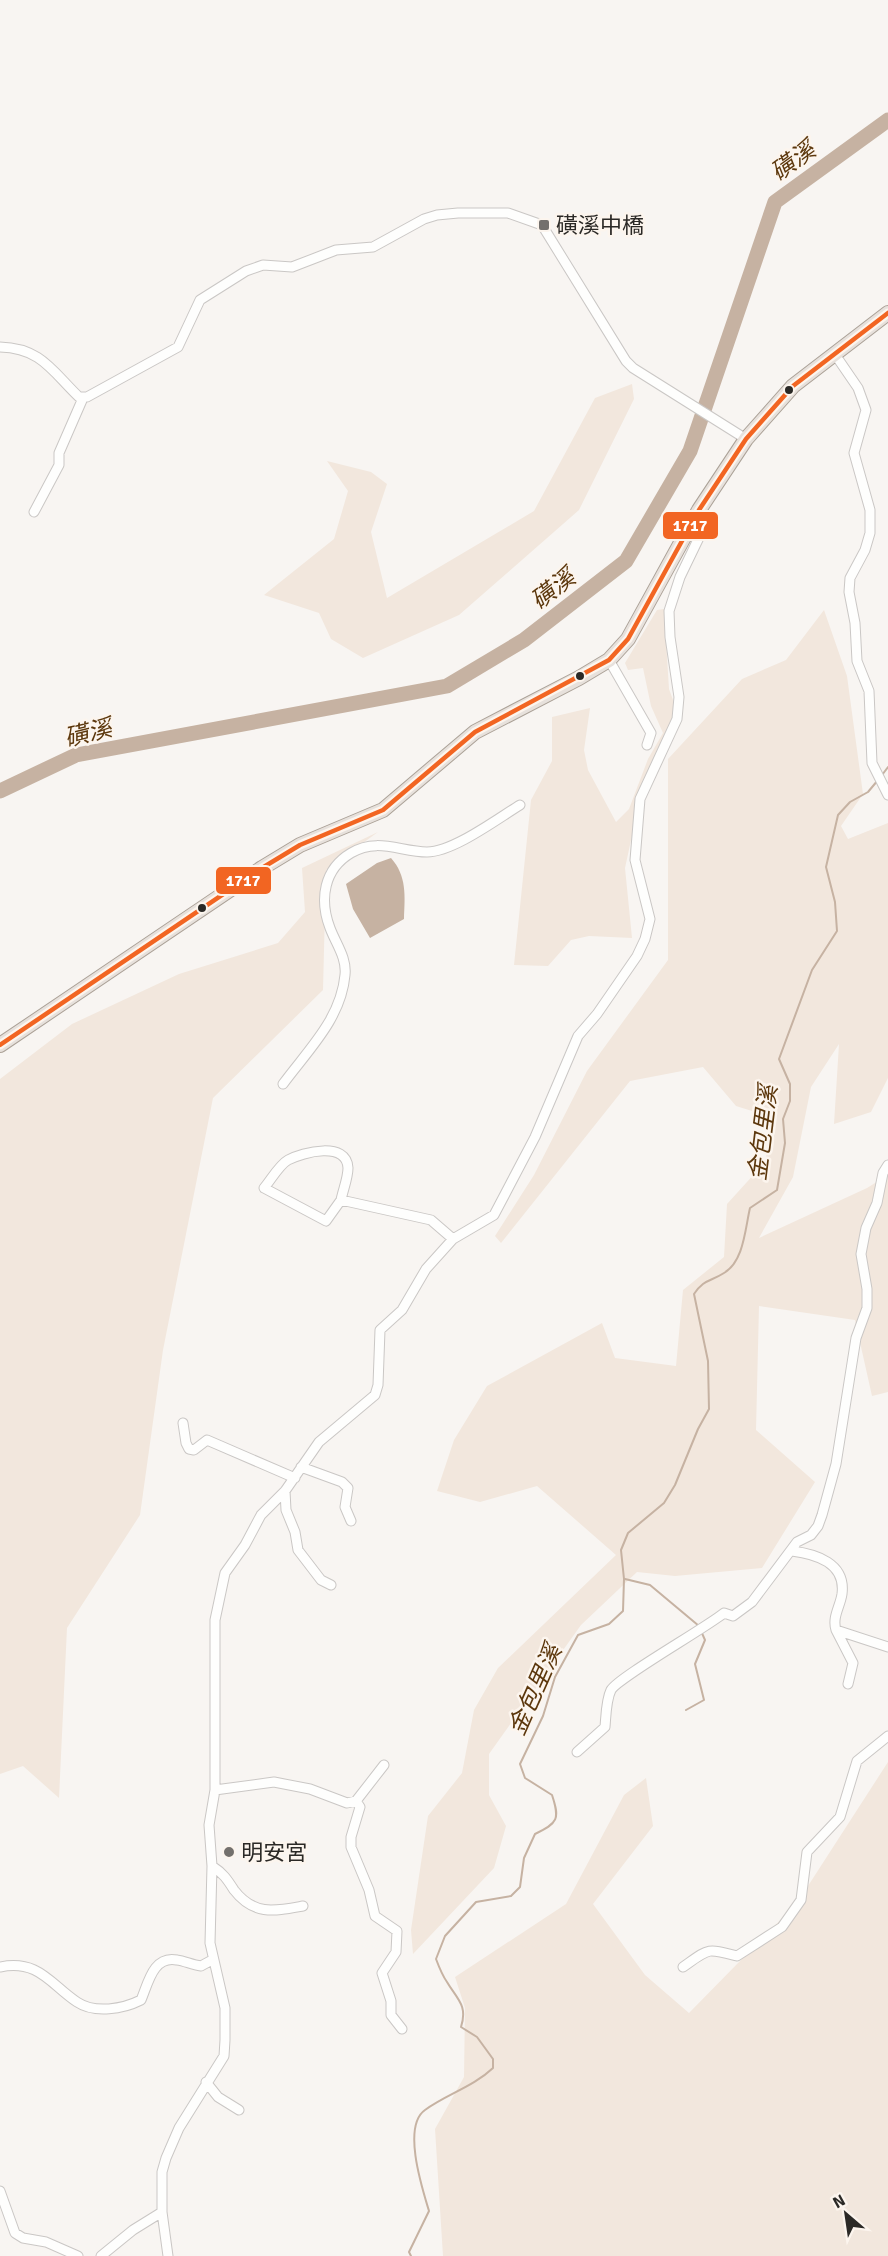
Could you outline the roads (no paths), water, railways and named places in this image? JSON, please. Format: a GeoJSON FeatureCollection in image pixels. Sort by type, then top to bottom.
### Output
{"type":"FeatureCollection","features":[{"type":"Feature","properties":{"kind":"main road"},"geometry":{"type":"LineString","coordinates":[[0,1045],[262,868],[300,845],[383,810],[475,732],[609,660],[628,639],[699,510],[746,439],[793,386],[888,313]]}},
{"type":"Feature","properties":{"kind":"street"},"geometry":{"type":"LineString","coordinates":[[34,512],[59,465],[59,453],[83,398],[178,347],[200,300],[246,271],[263,265],[292,267],[336,250],[373,247],[437,215],[508,213],[542,225],[626,361],[633,368],[746,439]]}},
{"type":"Feature","properties":{"kind":"street"},"geometry":{"type":"LineString","coordinates":[[0,347],[36,354],[79,397],[83,398]]}},
{"type":"Feature","properties":{"kind":"street"},"geometry":{"type":"LineString","coordinates":[[834,353],[858,388],[866,410],[854,453],[870,510],[870,533],[866,550],[850,578],[849,592],[855,623],[857,661],[869,691],[872,763],[882,776],[888,795]]}},
{"type":"Feature","properties":{"kind":"street"},"geometry":{"type":"LineString","coordinates":[[168,2256],[162,2212],[162,2172],[179,2128],[224,2056],[225,2008],[212,1960],[212,1866],[209,1825],[214,1790],[215,1620],[225,1573],[261,1515],[285,1491],[319,1442],[375,1395],[378,1385],[380,1330],[402,1310],[426,1269],[453,1239],[494,1215],[535,1137],[578,1036],[597,1014],[637,956],[645,939],[650,919],[635,860],[640,799],[677,719],[679,708],[669,611],[680,577],[707,521],[699,510]]}},
{"type":"Feature","properties":{"kind":"street"},"geometry":{"type":"LineString","coordinates":[[609,660],[651,733],[647,745]]}},
{"type":"Feature","properties":{"kind":"street"},"geometry":{"type":"LineString","coordinates":[[284,1084],[333,1020],[340,1001],[346,974],[344,958],[329,926],[324,893],[327,877],[337,863],[353,852],[368,846],[380,845],[428,852],[449,847],[520,805]]}},
{"type":"Feature","properties":{"kind":"street"},"geometry":{"type":"LineString","coordinates":[[319,1151],[337,1152],[344,1158],[348,1168],[340,1200],[326,1221],[264,1188],[288,1160],[319,1151]]}},
{"type":"Feature","properties":{"kind":"street"},"geometry":{"type":"LineString","coordinates":[[577,1752],[605,1728],[612,1689],[724,1613],[733,1616],[742,1612],[769,1583],[797,1542],[811,1535],[818,1526],[836,1464],[852,1361],[867,1308],[867,1289],[861,1254],[866,1228],[877,1203],[888,1165]]}},
{"type":"Feature","properties":{"kind":"street"},"geometry":{"type":"LineString","coordinates":[[340,1200],[431,1220],[453,1239]]}},
{"type":"Feature","properties":{"kind":"street"},"geometry":{"type":"LineString","coordinates":[[183,1423],[189,1449],[194,1450],[207,1440],[295,1478]]}},
{"type":"Feature","properties":{"kind":"street"},"geometry":{"type":"LineString","coordinates":[[301,1467],[342,1482],[348,1488],[345,1507],[351,1521]]}},
{"type":"Feature","properties":{"kind":"street"},"geometry":{"type":"LineString","coordinates":[[285,1491],[286,1510],[295,1532],[298,1550],[321,1580],[331,1585]]}},
{"type":"Feature","properties":{"kind":"street"},"geometry":{"type":"LineString","coordinates":[[792,1551],[818,1554],[838,1572],[842,1594],[834,1624],[853,1663],[848,1684]]}},
{"type":"Feature","properties":{"kind":"street"},"geometry":{"type":"LineString","coordinates":[[836,1630],[888,1647]]}},
{"type":"Feature","properties":{"kind":"street"},"geometry":{"type":"LineString","coordinates":[[683,1967],[710,1950],[722,1950],[737,1956],[782,1927],[801,1900],[807,1852],[840,1817],[857,1761],[888,1736]]}},
{"type":"Feature","properties":{"kind":"street"},"geometry":{"type":"LineString","coordinates":[[214,1790],[274,1782],[310,1789],[347,1803],[357,1801],[384,1765]]}},
{"type":"Feature","properties":{"kind":"street"},"geometry":{"type":"LineString","coordinates":[[357,1801],[360,1807],[351,1837],[351,1847],[369,1890],[375,1916],[397,1931],[396,1952],[382,1973],[391,2001],[391,2016],[402,2029]]}},
{"type":"Feature","properties":{"kind":"street"},"geometry":{"type":"LineString","coordinates":[[212,1866],[224,1874],[243,1898],[265,1911],[303,1905]]}},
{"type":"Feature","properties":{"kind":"street"},"geometry":{"type":"LineString","coordinates":[[0,1967],[10,1966],[42,1973],[80,2004],[113,2009],[141,2000],[154,1967],[164,1961],[175,1959],[201,1965],[212,1960]]}},
{"type":"Feature","properties":{"kind":"street"},"geometry":{"type":"LineString","coordinates":[[206,2082],[218,2097],[239,2110]]}},
{"type":"Feature","properties":{"kind":"street"},"geometry":{"type":"LineString","coordinates":[[0,2191],[15,2234],[23,2238],[46,2242],[78,2256]]}},
{"type":"Feature","properties":{"kind":"street"},"geometry":{"type":"LineString","coordinates":[[100,2256],[133,2230],[162,2212]]}},
{"type":"Feature","properties":{"kind":"waterway","name":"磺溪"},"geometry":{"type":"LineString","coordinates":[[0,791],[76,755],[447,686],[524,640],[626,561],[690,451],[775,202],[888,120]]}},
{"type":"Feature","properties":{"kind":"waterway","name":"金包里溪"},"geometry":{"type":"LineString","coordinates":[[882,775],[888,767]]}},
{"type":"Feature","properties":{"kind":"waterway","name":"金包里溪"},"geometry":{"type":"LineString","coordinates":[[411,2256],[409,2252],[429,2211],[422,2188],[414,2143],[418,2118],[425,2110],[477,2080],[493,2068],[493,2059],[477,2037],[461,2027],[462,2008],[436,1959],[445,1936],[476,1902],[511,1896],[520,1887],[524,1858],[535,1834],[548,1827],[555,1819],[556,1810],[552,1795],[525,1778],[520,1764],[543,1716],[555,1677],[578,1635],[609,1624],[623,1611],[624,1579],[621,1550],[628,1533],[664,1503],[675,1485],[698,1429],[709,1409],[708,1361],[694,1294],[704,1283],[731,1268],[743,1244],[750,1208],[777,1190],[785,1143],[783,1119],[790,1101],[790,1084],[779,1059],[812,970],[837,931],[835,902],[826,867],[838,815],[850,802],[868,792],[878,780]]}},
{"type":"Feature","properties":{"kind":"waterway"},"geometry":{"type":"LineString","coordinates":[[625,1579],[650,1585],[699,1626]]}},
{"type":"Feature","properties":{"kind":"waterway"},"geometry":{"type":"LineString","coordinates":[[686,1710],[704,1700],[695,1664],[705,1640],[701,1631]]}},
{"type":"Feature","properties":{"kind":"place","name":"磺溪中橋"},"geometry":{"type":"Point","coordinates":[544,225]}},
{"type":"Feature","properties":{"kind":"place","name":"明安宮"},"geometry":{"type":"Point","coordinates":[229,1852]}}]}
